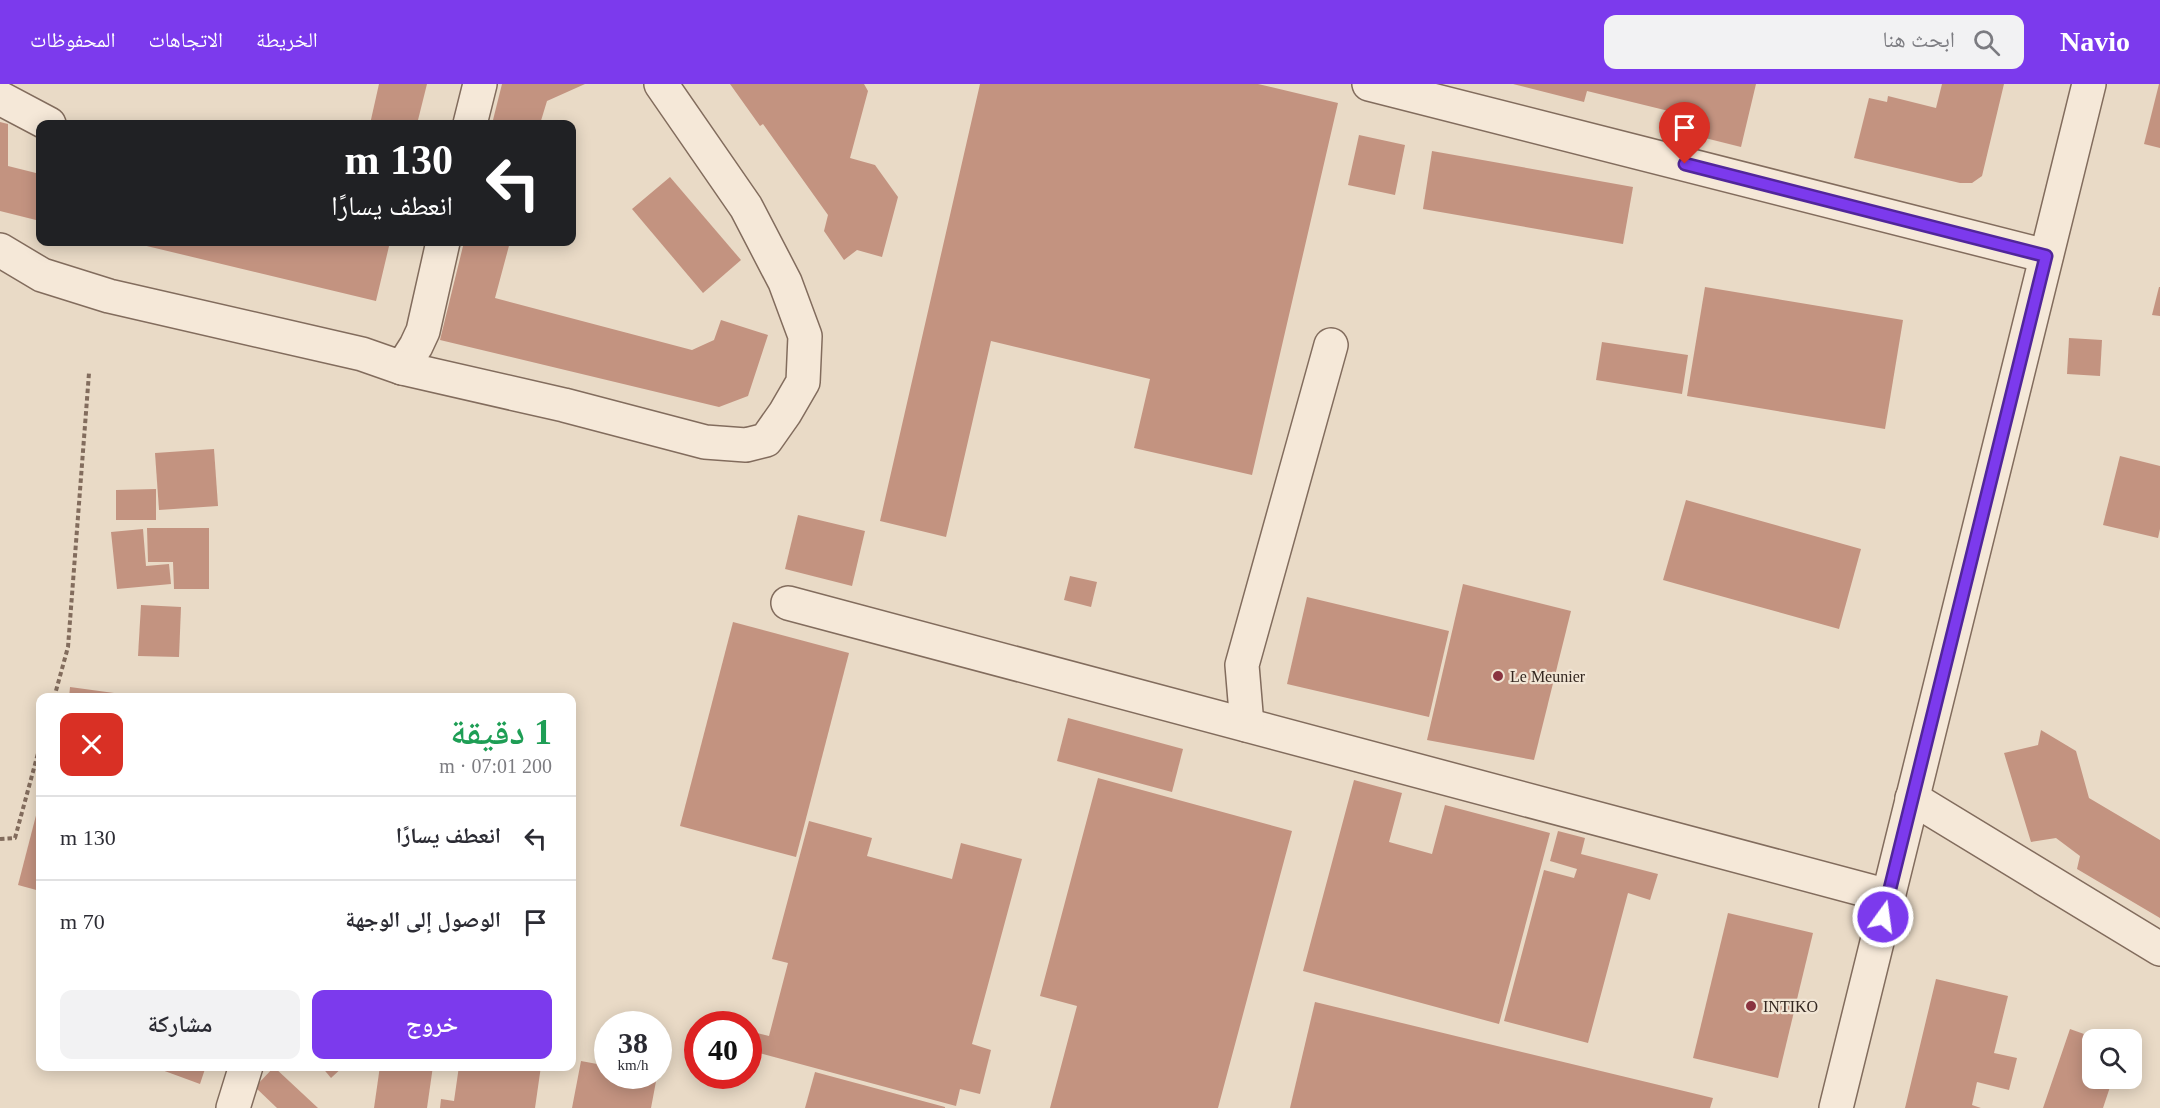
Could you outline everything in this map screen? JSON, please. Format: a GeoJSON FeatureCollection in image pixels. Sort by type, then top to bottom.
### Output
{"type":"FeatureCollection","features":[{"type":"Feature","properties":{"kind":"street"},"geometry":{"type":"LineString","coordinates":[[471,120],[480,84]]}},
{"type":"Feature","properties":{"kind":"street"},"geometry":{"type":"LineString","coordinates":[[0,250],[42,275],[109,296],[362,354],[402,368],[564,405],[705,442],[746,445],[766,440],[803,382],[805,336],[785,282],[746,207],[661,84]]}},
{"type":"Feature","properties":{"kind":"street"},"geometry":{"type":"LineString","coordinates":[[1369,84],[2046,256]]}},
{"type":"Feature","properties":{"kind":"street"},"geometry":{"type":"LineString","coordinates":[[1836,1108],[2088,84]]}},
{"type":"Feature","properties":{"kind":"street"},"geometry":{"type":"LineString","coordinates":[[0,98],[41,120]]}},
{"type":"Feature","properties":{"kind":"street"},"geometry":{"type":"LineString","coordinates":[[402,368],[423,331],[442,246]]}},
{"type":"Feature","properties":{"kind":"street"},"geometry":{"type":"LineString","coordinates":[[1247,725],[1242,665],[1331,345]]}},
{"type":"Feature","properties":{"kind":"street"},"geometry":{"type":"LineString","coordinates":[[788,603],[1888,896]]}},
{"type":"Feature","properties":{"kind":"street"},"geometry":{"type":"LineString","coordinates":[[1912,798],[2160,949]]}},
{"type":"Feature","properties":{"kind":"street"},"geometry":{"type":"LineString","coordinates":[[233,1108],[244,1071]]}},
{"type":"Feature","properties":{"kind":"path"},"geometry":{"type":"LineString","coordinates":[[55,693],[68,647],[89,373]]}},
{"type":"Feature","properties":{"kind":"path"},"geometry":{"type":"LineString","coordinates":[[0,839],[15,838],[36,762]]}},
{"type":"Feature","properties":{"kind":"building"},"geometry":{"type":"Polygon","coordinates":[[[379,84],[427,84],[418,120],[371,120],[379,84]]]}},
{"type":"Feature","properties":{"kind":"building"},"geometry":{"type":"Polygon","coordinates":[[[502,84],[585,84],[547,101],[541,120],[493,120],[502,84]]]}},
{"type":"Feature","properties":{"kind":"building"},"geometry":{"type":"Polygon","coordinates":[[[730,84],[864,84],[868,91],[850,158],[875,165],[898,197],[882,257],[857,250],[844,260],[824,231],[828,215],[763,124],[760,126],[730,84]]]}},
{"type":"Feature","properties":{"kind":"building"},"geometry":{"type":"Polygon","coordinates":[[[980,84],[1258,84],[1338,103],[1252,475],[1134,448],[1150,379],[991,341],[946,537],[880,521],[980,84]]]}},
{"type":"Feature","properties":{"kind":"building"},"geometry":{"type":"Polygon","coordinates":[[[1513,84],[1756,84],[1741,147],[1677,131],[1681,114],[1587,91],[1584,102],[1513,84]]]}},
{"type":"Feature","properties":{"kind":"building"},"geometry":{"type":"Polygon","coordinates":[[[1942,84],[2004,84],[1982,176],[1972,183],[1960,183],[1854,158],[1869,98],[1887,102],[1888,96],[1936,108],[1942,84]]]}},
{"type":"Feature","properties":{"kind":"building"},"geometry":{"type":"Polygon","coordinates":[[[2160,84],[2160,148],[2144,144],[2160,84]]]}},
{"type":"Feature","properties":{"kind":"building"},"geometry":{"type":"Polygon","coordinates":[[[0,122],[8,124],[8,166],[36,173],[36,220],[0,211],[0,122]]]}},
{"type":"Feature","properties":{"kind":"building"},"geometry":{"type":"Polygon","coordinates":[[[1359,135],[1405,145],[1395,195],[1348,185],[1359,135]]]}},
{"type":"Feature","properties":{"kind":"building"},"geometry":{"type":"Polygon","coordinates":[[[1432,151],[1633,187],[1623,244],[1423,209],[1432,151]]]}},
{"type":"Feature","properties":{"kind":"building"},"geometry":{"type":"Polygon","coordinates":[[[670,177],[741,260],[703,293],[632,209],[670,177]]]}},
{"type":"Feature","properties":{"kind":"building"},"geometry":{"type":"Polygon","coordinates":[[[147,246],[389,246],[376,301],[147,246]]]}},
{"type":"Feature","properties":{"kind":"building"},"geometry":{"type":"Polygon","coordinates":[[[463,246],[509,246],[495,298],[692,350],[714,340],[721,320],[768,335],[748,396],[719,407],[440,340],[463,246]]]}},
{"type":"Feature","properties":{"kind":"building"},"geometry":{"type":"Polygon","coordinates":[[[1705,287],[1903,320],[1885,429],[1687,396],[1705,287]]]}},
{"type":"Feature","properties":{"kind":"building"},"geometry":{"type":"Polygon","coordinates":[[[2160,287],[2160,316],[2152,315],[2160,287]]]}},
{"type":"Feature","properties":{"kind":"building"},"geometry":{"type":"Polygon","coordinates":[[[2069,338],[2102,340],[2100,376],[2067,374],[2069,338]]]}},
{"type":"Feature","properties":{"kind":"building"},"geometry":{"type":"Polygon","coordinates":[[[1602,342],[1688,355],[1682,394],[1596,380],[1602,342]]]}},
{"type":"Feature","properties":{"kind":"building"},"geometry":{"type":"Polygon","coordinates":[[[214,449],[218,506],[159,510],[155,453],[214,449]]]}},
{"type":"Feature","properties":{"kind":"building"},"geometry":{"type":"Polygon","coordinates":[[[2120,456],[2160,466],[2158,538],[2103,525],[2120,456]]]}},
{"type":"Feature","properties":{"kind":"building"},"geometry":{"type":"Polygon","coordinates":[[[156,489],[156,520],[116,520],[116,490],[156,489]]]}},
{"type":"Feature","properties":{"kind":"building"},"geometry":{"type":"Polygon","coordinates":[[[1686,500],[1861,549],[1839,629],[1663,580],[1686,500]]]}},
{"type":"Feature","properties":{"kind":"building"},"geometry":{"type":"Polygon","coordinates":[[[798,515],[865,531],[852,586],[785,569],[798,515]]]}},
{"type":"Feature","properties":{"kind":"building"},"geometry":{"type":"Polygon","coordinates":[[[147,528],[209,528],[209,589],[174,589],[173,562],[148,562],[147,528]]]}},
{"type":"Feature","properties":{"kind":"building"},"geometry":{"type":"Polygon","coordinates":[[[143,529],[146,566],[169,564],[171,584],[117,589],[111,532],[143,529]]]}},
{"type":"Feature","properties":{"kind":"building"},"geometry":{"type":"Polygon","coordinates":[[[1070,576],[1097,582],[1091,607],[1064,600],[1070,576]]]}},
{"type":"Feature","properties":{"kind":"building","name":"Le Meunier"},"geometry":{"type":"Polygon","coordinates":[[[1463,584],[1571,611],[1534,760],[1427,740],[1463,584]]]}},
{"type":"Feature","properties":{"kind":"building"},"geometry":{"type":"Polygon","coordinates":[[[1307,597],[1449,631],[1429,717],[1287,684],[1307,597]]]}},
{"type":"Feature","properties":{"kind":"building"},"geometry":{"type":"Polygon","coordinates":[[[141,605],[181,607],[179,657],[138,656],[141,605]]]}},
{"type":"Feature","properties":{"kind":"building"},"geometry":{"type":"Polygon","coordinates":[[[733,622],[849,653],[796,857],[680,826],[733,622]]]}},
{"type":"Feature","properties":{"kind":"building"},"geometry":{"type":"Polygon","coordinates":[[[70,687],[114,693],[69,693],[70,687]]]}},
{"type":"Feature","properties":{"kind":"building"},"geometry":{"type":"Polygon","coordinates":[[[1068,718],[1183,749],[1172,792],[1057,761],[1068,718]]]}},
{"type":"Feature","properties":{"kind":"building"},"geometry":{"type":"Polygon","coordinates":[[[2041,730],[2076,751],[2089,798],[2160,840],[2160,918],[2077,869],[2080,856],[2056,838],[2031,842],[2004,753],[2038,745],[2041,730]]]}},
{"type":"Feature","properties":{"kind":"building"},"geometry":{"type":"Polygon","coordinates":[[[1098,778],[1292,831],[1218,1108],[1050,1108],[1077,1006],[1040,996],[1098,778]]]}},
{"type":"Feature","properties":{"kind":"building"},"geometry":{"type":"Polygon","coordinates":[[[1354,780],[1402,793],[1389,842],[1432,854],[1445,805],[1550,833],[1499,1024],[1303,971],[1354,780]]]}},
{"type":"Feature","properties":{"kind":"building"},"geometry":{"type":"Polygon","coordinates":[[[36,815],[36,890],[18,885],[36,815]]]}},
{"type":"Feature","properties":{"kind":"building"},"geometry":{"type":"Polygon","coordinates":[[[809,821],[872,838],[867,856],[952,879],[961,843],[1022,859],[972,1044],[991,1050],[980,1094],[960,1089],[956,1106],[762,1054],[762,1034],[769,1036],[788,963],[772,959],[809,821]]]}},
{"type":"Feature","properties":{"kind":"building"},"geometry":{"type":"Polygon","coordinates":[[[1558,831],[1585,838],[1581,854],[1658,874],[1650,900],[1628,893],[1588,1043],[1504,1021],[1544,870],[1574,878],[1577,869],[1550,861],[1558,831]]]}},
{"type":"Feature","properties":{"kind":"building"},"geometry":{"type":"Polygon","coordinates":[[[1728,913],[1813,933],[1778,1078],[1693,1058],[1728,913]]]}},
{"type":"Feature","properties":{"kind":"building"},"geometry":{"type":"Polygon","coordinates":[[[1936,979],[2008,996],[1994,1053],[2017,1058],[2009,1090],[1977,1082],[1972,1105],[1981,1108],[1905,1108],[1936,979]]]}},
{"type":"Feature","properties":{"kind":"building"},"geometry":{"type":"Polygon","coordinates":[[[1315,1002],[1713,1098],[1710,1108],[1290,1108],[1315,1002]]]}},
{"type":"Feature","properties":{"kind":"building"},"geometry":{"type":"Polygon","coordinates":[[[2070,1029],[2082,1033],[2082,1089],[2109,1089],[2103,1108],[2043,1108],[2070,1029]]]}},
{"type":"Feature","properties":{"kind":"building"},"geometry":{"type":"Polygon","coordinates":[[[581,1061],[594,1063],[594,1089],[655,1089],[651,1108],[572,1108],[581,1061]]]}},
{"type":"Feature","properties":{"kind":"building"},"geometry":{"type":"Polygon","coordinates":[[[165,1071],[204,1071],[200,1084],[165,1071]]]}},
{"type":"Feature","properties":{"kind":"building"},"geometry":{"type":"Polygon","coordinates":[[[270,1071],[278,1071],[318,1108],[277,1108],[255,1087],[270,1071]]]}},
{"type":"Feature","properties":{"kind":"building"},"geometry":{"type":"Polygon","coordinates":[[[325,1071],[339,1071],[331,1078],[325,1071]]]}},
{"type":"Feature","properties":{"kind":"building"},"geometry":{"type":"Polygon","coordinates":[[[379,1071],[432,1071],[427,1108],[374,1108],[379,1071]]]}},
{"type":"Feature","properties":{"kind":"building"},"geometry":{"type":"Polygon","coordinates":[[[458,1071],[540,1071],[535,1108],[440,1108],[441,1099],[454,1101],[458,1071]]]}},
{"type":"Feature","properties":{"kind":"building"},"geometry":{"type":"Polygon","coordinates":[[[815,1072],[945,1107],[945,1108],[805,1108],[815,1072]]]}},
{"type":"Feature","properties":{"kind":"place","name":"Le Meunier"},"geometry":{"type":"Point","coordinates":[1498,676]}},
{"type":"Feature","properties":{"kind":"place","name":"INTIKO"},"geometry":{"type":"Point","coordinates":[1751,1006]}},
{"type":"Feature","properties":{"kind":"route"},"geometry":{"type":"LineString","coordinates":[[1685,164],[2046,256],[1883,917]]}}]}
